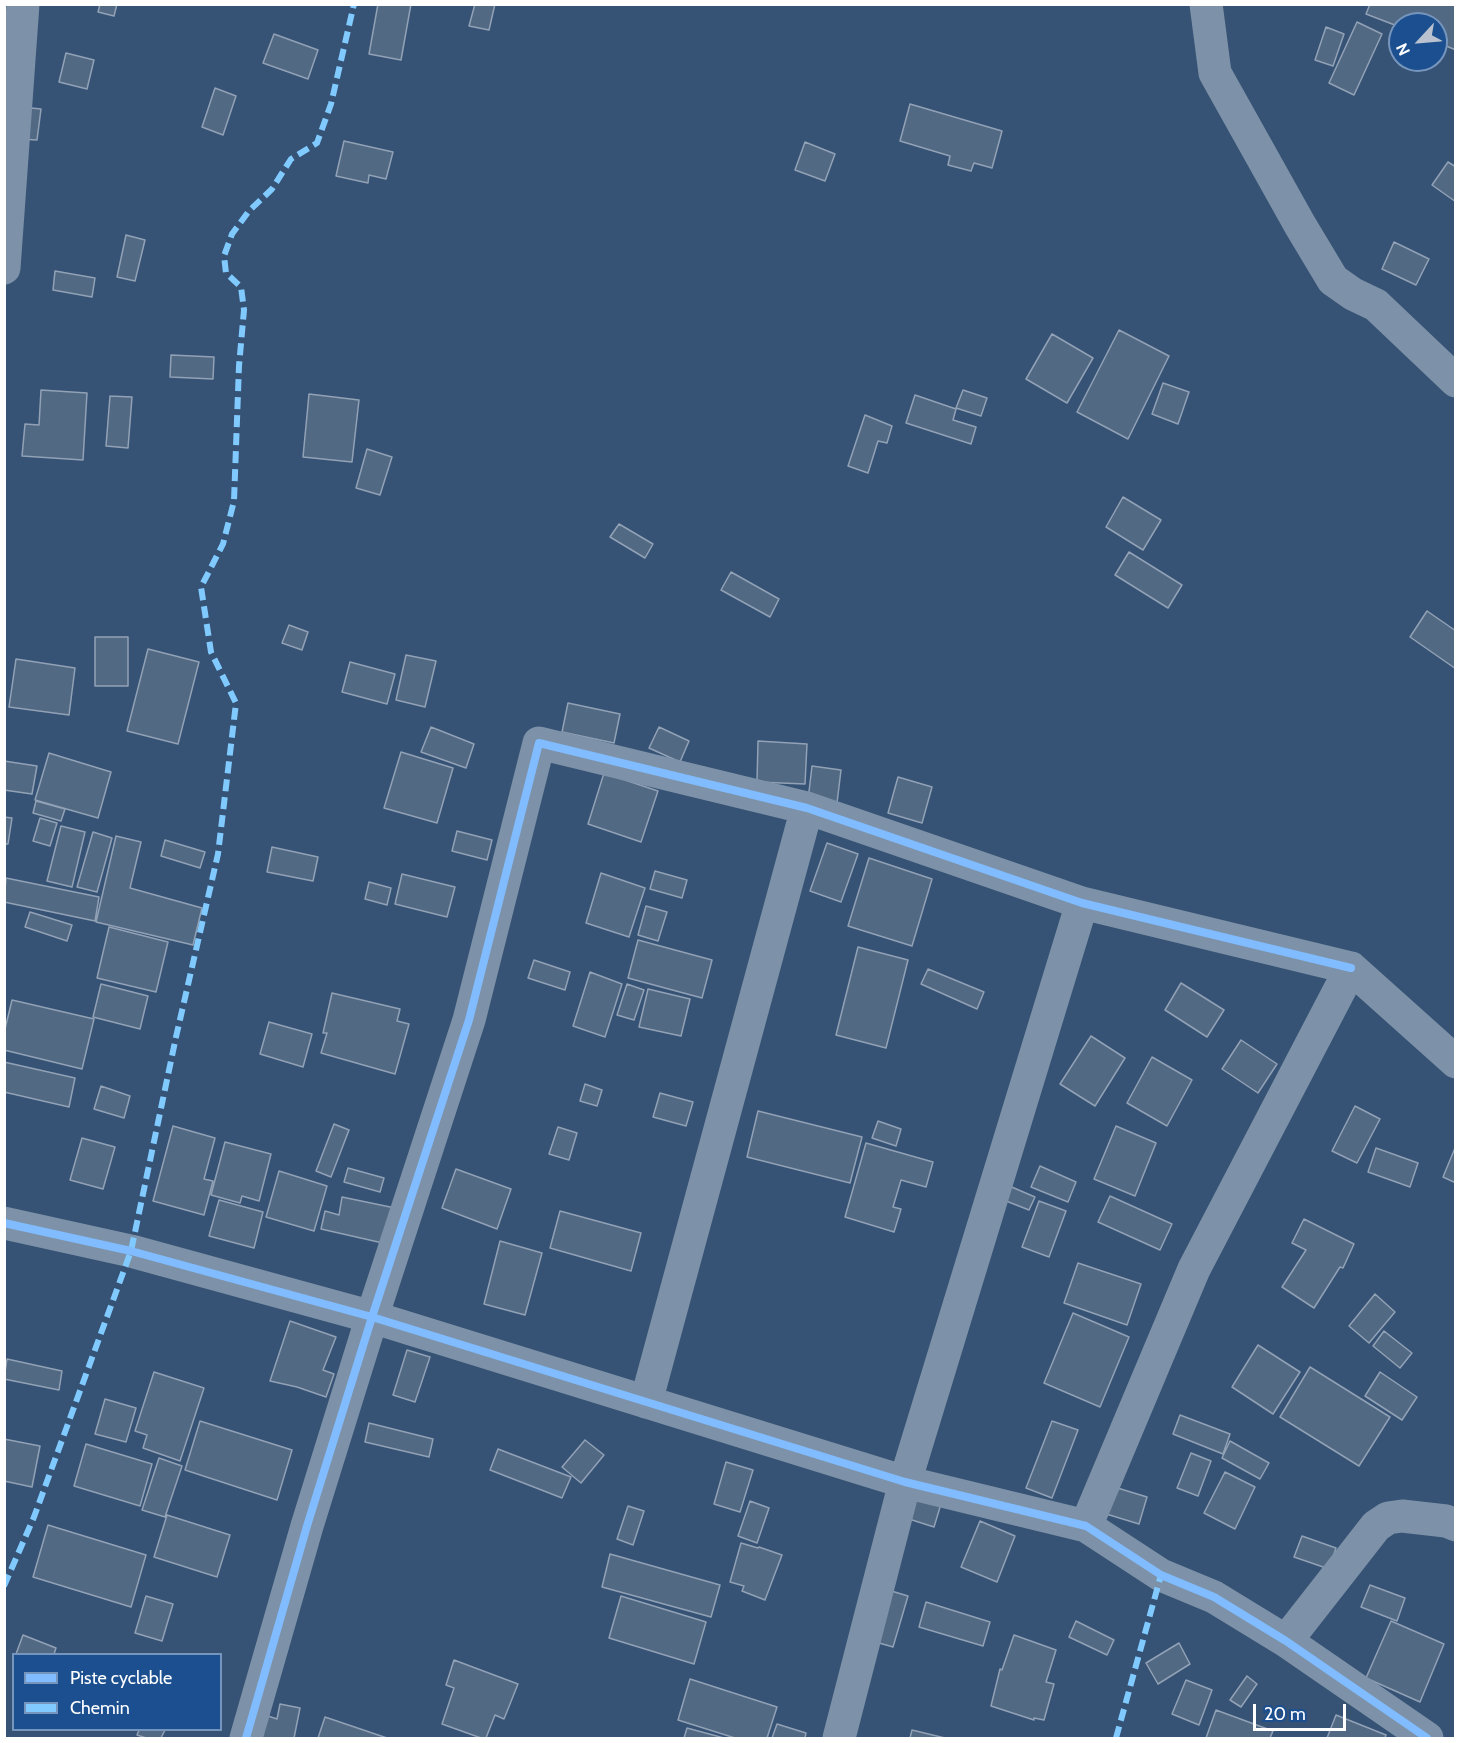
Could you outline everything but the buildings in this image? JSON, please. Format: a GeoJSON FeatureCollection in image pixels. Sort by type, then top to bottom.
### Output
{"type":"FeatureCollection","features":[{"type":"Feature","properties":{"kind":"street"},"geometry":{"type":"LineString","coordinates":[[4,268],[23,4]]}},
{"type":"Feature","properties":{"kind":"street"},"geometry":{"type":"LineString","coordinates":[[1206,4],[1215,73],[1333,280],[1353,294],[1376,305],[1455,381]]}},
{"type":"Feature","properties":{"kind":"street"},"geometry":{"type":"LineString","coordinates":[[246,1738],[307,1526],[372,1317],[469,1020],[539,743],[807,808],[1082,903],[1351,968],[1455,1062]]}},
{"type":"Feature","properties":{"kind":"street"},"geometry":{"type":"LineString","coordinates":[[646,1402],[807,808]]}},
{"type":"Feature","properties":{"kind":"street"},"geometry":{"type":"LineString","coordinates":[[839,1738],[905,1482],[1082,903]]}},
{"type":"Feature","properties":{"kind":"street"},"geometry":{"type":"LineString","coordinates":[[1086,1526],[1194,1269],[1351,968]]}},
{"type":"Feature","properties":{"kind":"street"},"geometry":{"type":"LineString","coordinates":[[4,1223],[131,1251],[372,1317],[905,1482],[1086,1526],[1161,1575],[1214,1597],[1286,1641],[1427,1738]]}},
{"type":"Feature","properties":{"kind":"street"},"geometry":{"type":"LineString","coordinates":[[1286,1641],[1376,1526],[1388,1518],[1402,1516],[1446,1521],[1455,1525]]}},
{"type":"Feature","properties":{"kind":"marked path"},"geometry":{"type":"LineString","coordinates":[[4,1586],[34,1517],[131,1251],[176,1037],[218,854],[236,703],[211,652],[201,587],[223,544],[234,501],[239,366],[244,310],[241,287],[226,273],[224,256],[232,234],[249,211],[272,189],[291,159],[317,143],[331,104],[354,4]]}},
{"type":"Feature","properties":{"kind":"marked path"},"geometry":{"type":"LineString","coordinates":[[1116,1738],[1161,1575]]}},
{"type":"Feature","properties":{"kind":"cycle path"},"geometry":{"type":"LineString","coordinates":[[246,1738],[307,1526],[372,1317],[469,1020],[539,743],[807,808],[1082,903],[1351,968]]}},
{"type":"Feature","properties":{"kind":"cycle path"},"geometry":{"type":"LineString","coordinates":[[4,1223],[131,1251],[372,1317],[905,1482],[1086,1526],[1161,1575],[1214,1597],[1286,1641],[1427,1738]]}}]}
